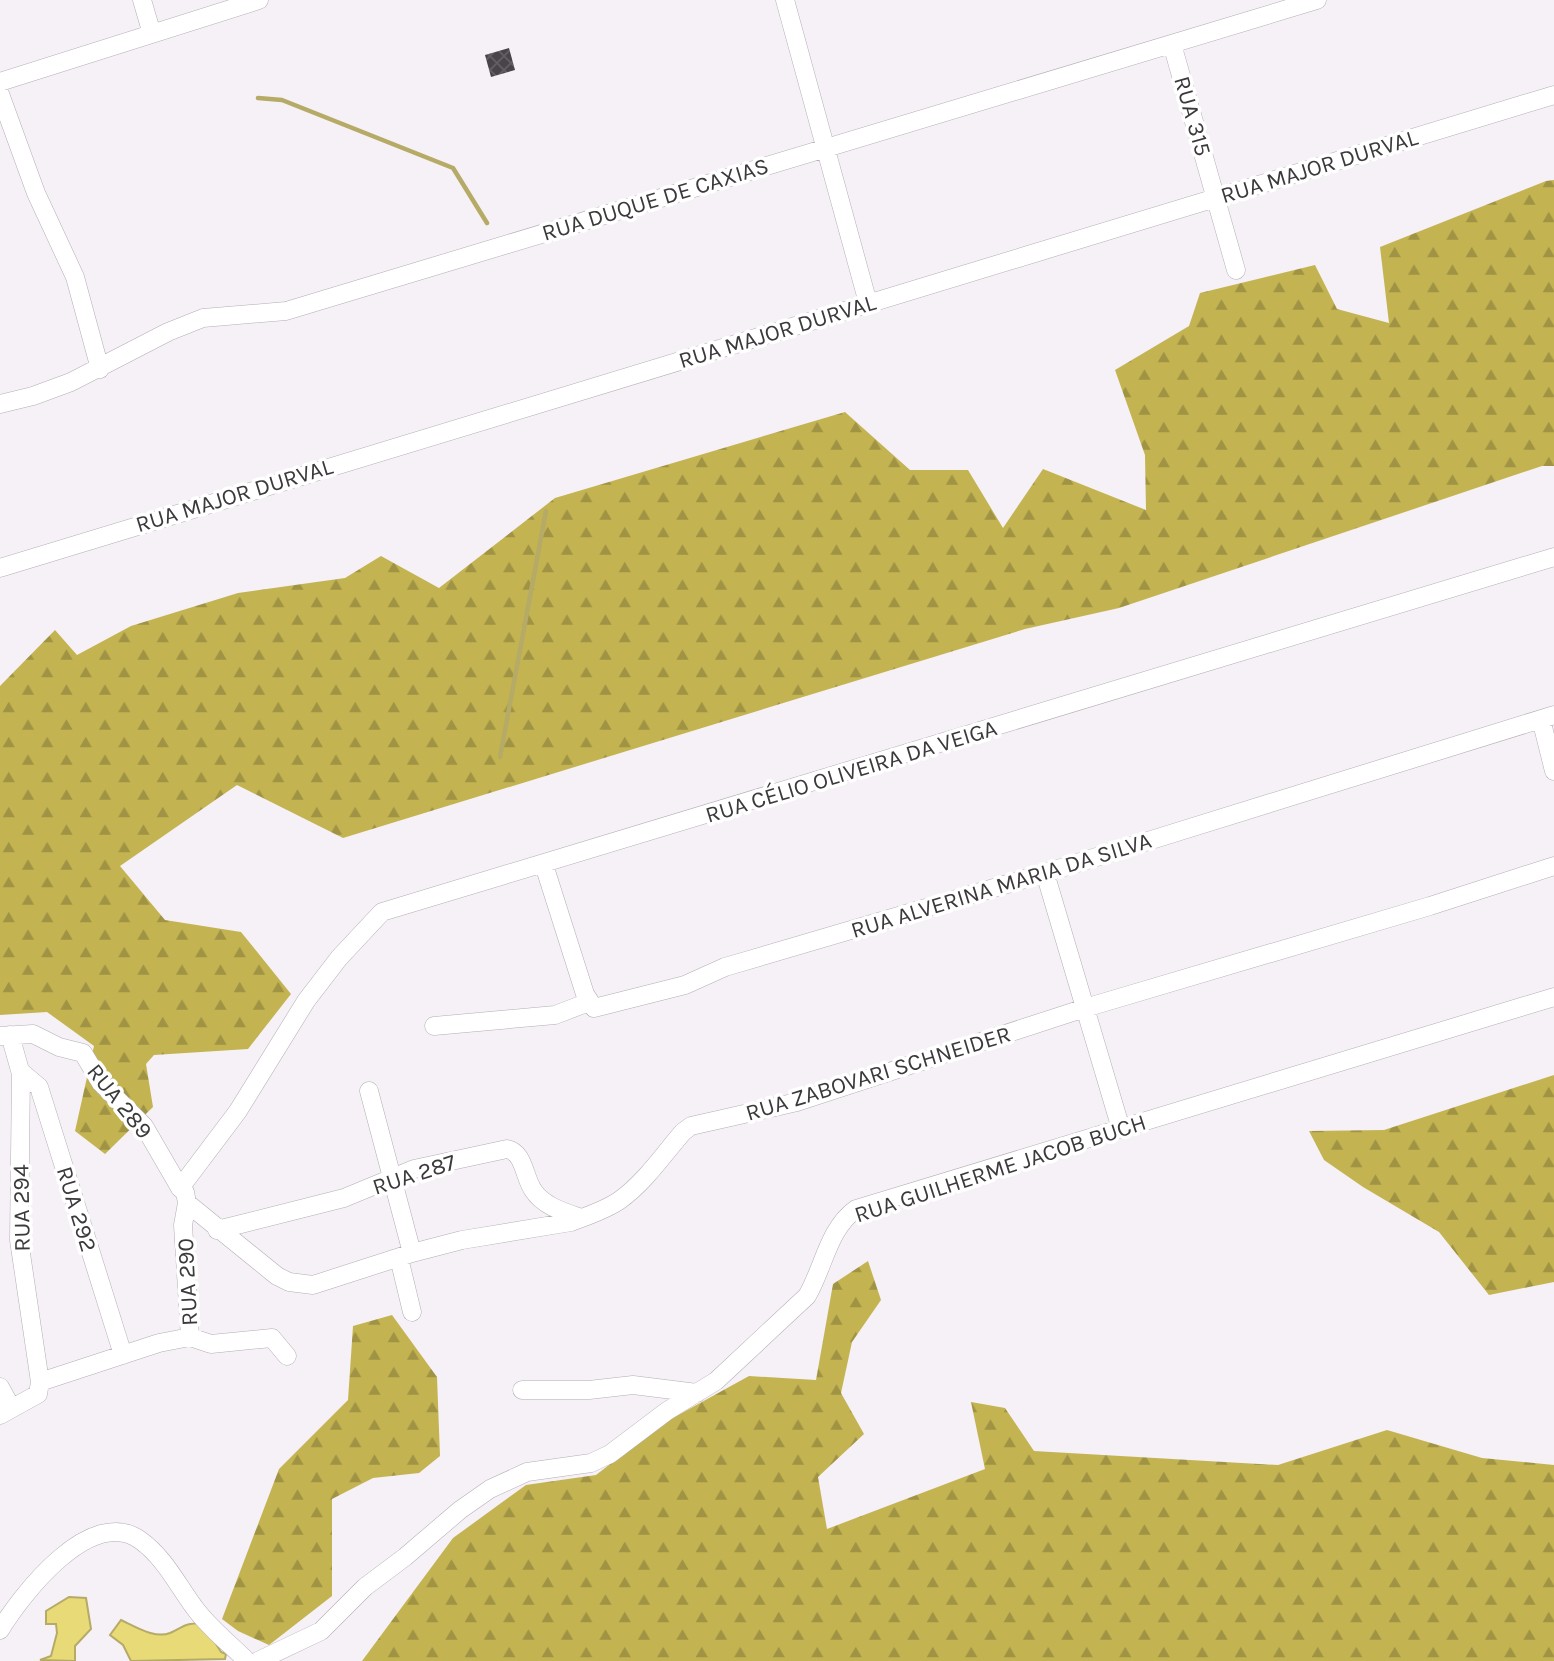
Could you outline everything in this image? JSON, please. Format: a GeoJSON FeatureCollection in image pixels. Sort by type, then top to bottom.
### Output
{"type":"FeatureCollection","features":[{"type":"Feature","properties":{"kind":"street"},"geometry":{"type":"LineString","coordinates":[[142,0],[152,34]]}},
{"type":"Feature","properties":{"kind":"street"},"geometry":{"type":"LineString","coordinates":[[0,82],[259,0]]}},
{"type":"Feature","properties":{"kind":"street"},"geometry":{"type":"LineString","coordinates":[[785,0],[868,303]]}},
{"type":"Feature","properties":{"kind":"street","name":"RUA DUQUE DE CAXIAS"},"geometry":{"type":"LineString","coordinates":[[0,404],[33,396],[100,369],[168,332],[203,318],[286,311],[1317,0]]}},
{"type":"Feature","properties":{"kind":"street","name":"RUA 315"},"geometry":{"type":"LineString","coordinates":[[1172,44],[1236,270]]}},
{"type":"Feature","properties":{"kind":"street"},"geometry":{"type":"LineString","coordinates":[[0,94],[36,193],[75,277],[100,369]]}},
{"type":"Feature","properties":{"kind":"street","name":"RUA MAJOR DURVAL"},"geometry":{"type":"LineString","coordinates":[[0,568],[1554,95]]}},
{"type":"Feature","properties":{"kind":"street","name":"RUA CÉLIO OLIVEIRA DA VEIGA"},"geometry":{"type":"LineString","coordinates":[[183,1196],[306,1001],[339,958],[383,912],[1554,557]]}},
{"type":"Feature","properties":{"kind":"street"},"geometry":{"type":"LineString","coordinates":[[1548,717],[1554,771]]}},
{"type":"Feature","properties":{"kind":"street","name":"RUA ALVERINA MARIA DA SILVA"},"geometry":{"type":"LineString","coordinates":[[589,1002],[594,1008],[685,985],[725,967],[1045,873],[1548,717]]}},
{"type":"Feature","properties":{"kind":"street"},"geometry":{"type":"LineString","coordinates":[[434,1026],[555,1015],[589,1002],[544,865]]}},
{"type":"Feature","properties":{"kind":"street","name":"RUA ZABOVARI SCHNEIDER"},"geometry":{"type":"LineString","coordinates":[[183,1196],[218,1230],[277,1276],[302,1286],[325,1282],[405,1255],[481,1236],[571,1222],[581,1218],[618,1202],[630,1192],[682,1132],[691,1126],[786,1105],[1085,1008],[1430,906],[1554,866]]}},
{"type":"Feature","properties":{"kind":"street"},"geometry":{"type":"LineString","coordinates":[[1045,873],[1121,1129]]}},
{"type":"Feature","properties":{"kind":"street","name":"RUA GUILHERME JACOB BUCH"},"geometry":{"type":"LineString","coordinates":[[258,1661],[321,1631],[365,1587],[490,1489],[527,1472],[602,1459],[667,1411],[716,1381],[807,1296],[817,1280],[836,1229],[844,1218],[856,1209],[1554,997]]}},
{"type":"Feature","properties":{"kind":"street","name":"RUA 289"},"geometry":{"type":"LineString","coordinates":[[5,1036],[33,1034],[59,1048],[83,1053],[101,1083],[144,1126],[183,1196]]}},
{"type":"Feature","properties":{"kind":"street","name":"RUA 294"},"geometry":{"type":"LineString","coordinates":[[5,1036],[20,1071],[19,1240],[40,1382]]}},
{"type":"Feature","properties":{"kind":"street","name":"RUA 292"},"geometry":{"type":"LineString","coordinates":[[20,1071],[39,1087],[123,1355]]}},
{"type":"Feature","properties":{"kind":"street"},"geometry":{"type":"LineString","coordinates":[[369,1091],[392,1178],[412,1311]]}},
{"type":"Feature","properties":{"kind":"street","name":"RUA 287"},"geometry":{"type":"LineString","coordinates":[[218,1230],[344,1198],[433,1164],[496,1150],[513,1150],[519,1156],[533,1191],[554,1208],[581,1218]]}},
{"type":"Feature","properties":{"kind":"street","name":"RUA 290"},"geometry":{"type":"LineString","coordinates":[[183,1196],[190,1337],[211,1344],[272,1338],[287,1356]]}},
{"type":"Feature","properties":{"kind":"street"},"geometry":{"type":"LineString","coordinates":[[0,1387],[6,1411],[38,1394],[40,1382],[159,1343],[190,1337]]}},
{"type":"Feature","properties":{"kind":"street"},"geometry":{"type":"LineString","coordinates":[[522,1390],[589,1390],[633,1385],[697,1393]]}},
{"type":"Feature","properties":{"kind":"street"},"geometry":{"type":"LineString","coordinates":[[0,1630],[47,1569],[88,1538],[111,1531],[140,1540],[173,1574],[195,1609],[247,1661]]}},
{"type":"Feature","properties":{"kind":"green space"},"geometry":{"type":"Polygon","coordinates":[[[1554,180],[1554,466],[1542,466],[1119,608],[1025,629],[343,838],[237,785],[120,866],[165,920],[241,932],[291,994],[248,1049],[154,1055],[146,1064],[153,1107],[105,1154],[75,1131],[94,1046],[47,1012],[0,1015],[0,686],[55,630],[77,655],[131,626],[238,593],[345,578],[381,556],[439,588],[555,498],[845,412],[910,470],[968,470],[1003,528],[1043,469],[1146,510],[1145,455],[1115,370],[1189,326],[1200,293],[1315,265],[1337,309],[1389,323],[1380,247],[1554,180]]]}},
{"type":"Feature","properties":{"kind":"green space"},"geometry":{"type":"Polygon","coordinates":[[[1554,1075],[1554,1282],[1489,1295],[1439,1232],[1363,1187],[1324,1160],[1309,1131],[1384,1130],[1554,1075]]]}},
{"type":"Feature","properties":{"kind":"green space"},"geometry":{"type":"Polygon","coordinates":[[[868,1261],[881,1300],[852,1342],[841,1393],[864,1434],[818,1477],[827,1529],[985,1469],[971,1402],[1005,1408],[1034,1451],[1278,1465],[1387,1430],[1482,1458],[1554,1465],[1554,1661],[362,1661],[453,1538],[526,1485],[596,1475],[662,1424],[749,1376],[816,1380],[833,1284],[868,1261]]]}},
{"type":"Feature","properties":{"kind":"green space"},"geometry":{"type":"Polygon","coordinates":[[[392,1315],[437,1377],[440,1456],[419,1473],[373,1478],[332,1499],[332,1596],[269,1645],[238,1631],[222,1619],[279,1469],[348,1400],[353,1326],[392,1315]]]}},
{"type":"Feature","properties":{"kind":"shaded area"},"geometry":{"type":"Polygon","coordinates":[[[69,1597],[86,1598],[91,1629],[75,1646],[75,1661],[40,1660],[51,1656],[57,1633],[56,1624],[46,1624],[46,1611],[69,1597]]]}},
{"type":"Feature","properties":{"kind":"shaded area"},"geometry":{"type":"Polygon","coordinates":[[[121,1620],[158,1634],[170,1633],[188,1624],[203,1623],[221,1652],[226,1654],[225,1659],[131,1661],[123,1645],[110,1635],[121,1620]]]}},
{"type":"Feature","properties":{"kind":"building"},"geometry":{"type":"Polygon","coordinates":[[[509,48],[515,70],[491,77],[485,55],[509,48]]]}},
{"type":"Feature","properties":{"kind":"waterway"},"geometry":{"type":"LineString","coordinates":[[258,98],[282,100],[453,168],[487,223]]}},
{"type":"Feature","properties":{"kind":"waterway"},"geometry":{"type":"LineString","coordinates":[[500,757],[546,511]]}}]}
